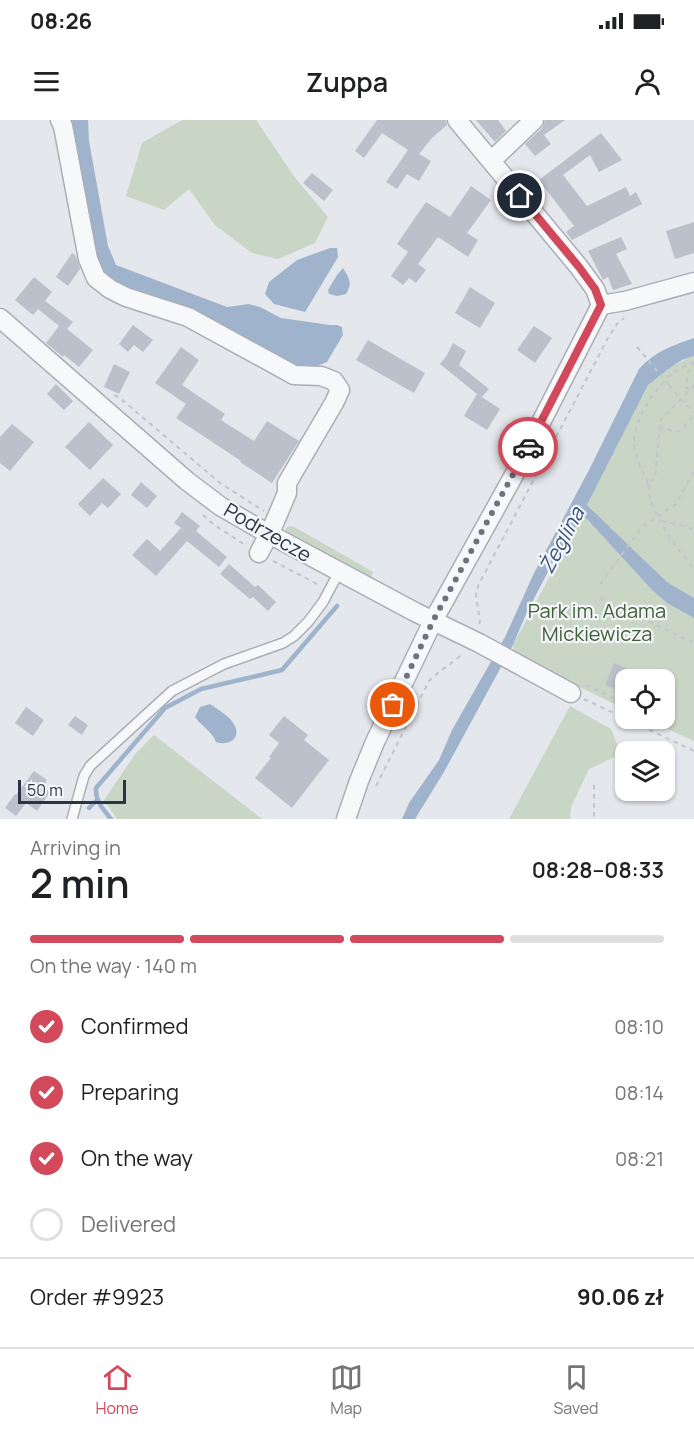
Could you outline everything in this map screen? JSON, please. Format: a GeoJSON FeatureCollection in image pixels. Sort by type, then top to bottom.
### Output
{"type":"FeatureCollection","features":[{"type":"Feature","properties":{"kind":"street"},"geometry":{"type":"LineString","coordinates":[[60,120],[88,260],[96,278],[110,289],[126,297],[188,317],[294,375],[321,376],[334,381],[340,390],[286,483],[287,493],[259,553]]}},
{"type":"Feature","properties":{"kind":"street"},"geometry":{"type":"LineString","coordinates":[[346,819],[375,741],[433,621],[514,475],[601,305],[595,289],[579,267],[457,120]]}},
{"type":"Feature","properties":{"kind":"street"},"geometry":{"type":"LineString","coordinates":[[491,161],[534,120]]}},
{"type":"Feature","properties":{"kind":"street"},"geometry":{"type":"LineString","coordinates":[[601,305],[625,302],[694,282]]}},
{"type":"Feature","properties":{"kind":"street","name":"Podrzecze"},"geometry":{"type":"LineString","coordinates":[[0,318],[187,481],[220,506],[339,572],[522,667],[578,688]]}},
{"type":"Feature","properties":{"kind":"lane"},"geometry":{"type":"LineString","coordinates":[[72,819],[84,776],[90,766],[172,691],[224,664],[283,643],[294,636],[323,602],[339,572]]}},
{"type":"Feature","properties":{"kind":"path"},"geometry":{"type":"LineString","coordinates":[[374,791],[429,681],[475,642],[480,622],[476,595],[478,586],[617,324]]}},
{"type":"Feature","properties":{"kind":"path"},"geometry":{"type":"LineString","coordinates":[[637,347],[694,414],[679,431],[659,426]]}},
{"type":"Feature","properties":{"kind":"path"},"geometry":{"type":"LineString","coordinates":[[689,390],[686,387],[688,372],[693,362]]}},
{"type":"Feature","properties":{"kind":"path"},"geometry":{"type":"LineString","coordinates":[[693,362],[673,373],[659,387],[646,406],[634,440],[636,456],[648,483],[650,498],[685,558],[694,568]]}},
{"type":"Feature","properties":{"kind":"path"},"geometry":{"type":"LineString","coordinates":[[648,483],[655,478],[660,421],[694,385]]}},
{"type":"Feature","properties":{"kind":"path"},"geometry":{"type":"LineString","coordinates":[[600,584],[642,527],[676,504],[694,471]]}},
{"type":"Feature","properties":{"kind":"path"},"geometry":{"type":"LineString","coordinates":[[662,521],[694,530]]}},
{"type":"Feature","properties":{"kind":"path"},"geometry":{"type":"LineString","coordinates":[[600,598],[694,643]]}},
{"type":"Feature","properties":{"kind":"path"},"geometry":{"type":"LineString","coordinates":[[578,688],[615,698]]}},
{"type":"Feature","properties":{"kind":"path"},"geometry":{"type":"LineString","coordinates":[[578,688],[694,751]]}},
{"type":"Feature","properties":{"kind":"path"},"geometry":{"type":"LineString","coordinates":[[594,785],[594,819]]}},
{"type":"Feature","properties":{"kind":"green space"},"geometry":{"type":"Polygon","coordinates":[[[182,120],[256,120],[296,179],[328,217],[315,243],[278,259],[252,253],[215,225],[189,189],[164,210],[126,196],[142,143],[182,120]]]}},
{"type":"Feature","properties":{"kind":"green space"},"geometry":{"type":"Polygon","coordinates":[[[694,356],[694,598],[667,582],[587,505],[648,385],[681,361],[694,356]]]}},
{"type":"Feature","properties":{"kind":"green space","name":"Park im. Adama Mickiewicza"},"geometry":{"type":"Polygon","coordinates":[[[582,517],[587,519],[652,590],[667,603],[694,618],[694,741],[668,729],[675,729],[675,669],[615,669],[615,704],[514,653],[513,645],[582,517]]]}},
{"type":"Feature","properties":{"kind":"green space"},"geometry":{"type":"Polygon","coordinates":[[[289,526],[370,570],[373,572],[371,578],[285,532],[289,526]]]}},
{"type":"Feature","properties":{"kind":"green space"},"geometry":{"type":"Polygon","coordinates":[[[570,706],[611,729],[616,741],[615,757],[589,769],[571,807],[570,819],[509,819],[570,706]]]}},
{"type":"Feature","properties":{"kind":"green space"},"geometry":{"type":"Polygon","coordinates":[[[154,735],[262,819],[117,819],[104,800],[136,753],[154,735]]]}},
{"type":"Feature","properties":{"kind":"water"},"geometry":{"type":"Polygon","coordinates":[[[71,120],[88,120],[89,141],[108,246],[116,265],[227,307],[249,304],[281,318],[342,327],[343,335],[327,362],[302,372],[106,277],[97,260],[72,147],[75,140],[71,120]]]}},
{"type":"Feature","properties":{"kind":"water"},"geometry":{"type":"Polygon","coordinates":[[[330,248],[337,248],[338,257],[305,312],[274,304],[265,294],[269,282],[297,260],[330,248]]]}},
{"type":"Feature","properties":{"kind":"water"},"geometry":{"type":"Polygon","coordinates":[[[343,268],[349,281],[346,294],[337,296],[329,294],[328,290],[343,268]]]}},
{"type":"Feature","properties":{"kind":"water","name":"Żeglina"},"geometry":{"type":"Polygon","coordinates":[[[694,338],[694,356],[682,360],[648,385],[587,505],[667,582],[694,598],[694,618],[667,603],[652,590],[587,519],[582,517],[553,562],[513,645],[444,772],[415,819],[402,819],[409,803],[439,760],[452,730],[505,637],[534,573],[639,369],[671,346],[694,338]]]}},
{"type":"Feature","properties":{"kind":"water"},"geometry":{"type":"Polygon","coordinates":[[[210,704],[235,726],[236,735],[232,741],[216,742],[195,717],[200,707],[210,704]]]}},
{"type":"Feature","properties":{"kind":"building"},"geometry":{"type":"Polygon","coordinates":[[[377,120],[446,120],[447,125],[419,154],[431,161],[419,181],[407,174],[397,189],[386,182],[408,150],[382,133],[364,158],[355,151],[377,120]]]}},
{"type":"Feature","properties":{"kind":"building"},"geometry":{"type":"Polygon","coordinates":[[[476,120],[498,120],[506,131],[495,142],[476,120]]]}},
{"type":"Feature","properties":{"kind":"building"},"geometry":{"type":"Polygon","coordinates":[[[545,120],[565,120],[544,135],[551,144],[535,156],[525,144],[542,128],[545,120]]]}},
{"type":"Feature","properties":{"kind":"building"},"geometry":{"type":"Polygon","coordinates":[[[601,133],[622,160],[599,172],[590,155],[563,175],[587,206],[626,187],[630,196],[636,192],[642,204],[572,240],[566,232],[574,226],[539,180],[601,133]]]}},
{"type":"Feature","properties":{"kind":"building"},"geometry":{"type":"Polygon","coordinates":[[[312,173],[333,190],[324,201],[303,183],[312,173]]]}},
{"type":"Feature","properties":{"kind":"building"},"geometry":{"type":"Polygon","coordinates":[[[471,186],[491,200],[467,233],[478,240],[468,257],[438,237],[418,264],[426,270],[416,283],[409,278],[403,285],[391,276],[408,252],[397,244],[426,202],[450,217],[471,186]]]}},
{"type":"Feature","properties":{"kind":"building"},"geometry":{"type":"Polygon","coordinates":[[[694,222],[694,253],[675,259],[666,231],[694,222]]]}},
{"type":"Feature","properties":{"kind":"building"},"geometry":{"type":"Polygon","coordinates":[[[621,237],[627,249],[616,254],[632,284],[613,290],[608,277],[603,280],[588,251],[621,237]]]}},
{"type":"Feature","properties":{"kind":"building"},"geometry":{"type":"Polygon","coordinates":[[[72,253],[76,256],[80,269],[68,286],[56,277],[72,253]]]}},
{"type":"Feature","properties":{"kind":"building"},"geometry":{"type":"Polygon","coordinates":[[[34,277],[52,292],[45,301],[73,322],[67,329],[93,350],[79,367],[46,343],[59,326],[38,309],[33,315],[15,300],[34,277]]]}},
{"type":"Feature","properties":{"kind":"building"},"geometry":{"type":"Polygon","coordinates":[[[470,287],[495,303],[480,328],[455,313],[470,287]]]}},
{"type":"Feature","properties":{"kind":"building"},"geometry":{"type":"Polygon","coordinates":[[[133,325],[153,340],[143,352],[134,345],[128,352],[119,344],[133,325]]]}},
{"type":"Feature","properties":{"kind":"building"},"geometry":{"type":"Polygon","coordinates":[[[534,326],[552,338],[535,363],[517,350],[534,326]]]}},
{"type":"Feature","properties":{"kind":"building"},"geometry":{"type":"Polygon","coordinates":[[[368,340],[425,373],[414,393],[356,360],[368,340]]]}},
{"type":"Feature","properties":{"kind":"building"},"geometry":{"type":"Polygon","coordinates":[[[453,343],[466,351],[459,365],[489,389],[482,397],[500,409],[487,430],[464,416],[477,394],[440,364],[453,343]]]}},
{"type":"Feature","properties":{"kind":"building"},"geometry":{"type":"Polygon","coordinates":[[[181,347],[199,360],[182,385],[225,414],[221,420],[254,441],[267,421],[299,441],[272,483],[176,418],[186,404],[155,383],[181,347]]]}},
{"type":"Feature","properties":{"kind":"building"},"geometry":{"type":"Polygon","coordinates":[[[114,364],[130,372],[119,394],[104,387],[114,364]]]}},
{"type":"Feature","properties":{"kind":"building"},"geometry":{"type":"Polygon","coordinates":[[[56,384],[73,401],[64,410],[47,394],[56,384]]]}},
{"type":"Feature","properties":{"kind":"building"},"geometry":{"type":"Polygon","coordinates":[[[89,422],[113,445],[90,470],[65,447],[89,422]]]}},
{"type":"Feature","properties":{"kind":"building"},"geometry":{"type":"Polygon","coordinates":[[[12,424],[34,442],[10,471],[0,463],[0,437],[12,424]]]}},
{"type":"Feature","properties":{"kind":"building"},"geometry":{"type":"Polygon","coordinates":[[[103,478],[121,494],[108,508],[102,503],[90,516],[78,504],[103,478]]]}},
{"type":"Feature","properties":{"kind":"building"},"geometry":{"type":"Polygon","coordinates":[[[141,482],[157,496],[147,508],[131,495],[141,482]]]}},
{"type":"Feature","properties":{"kind":"building"},"geometry":{"type":"Polygon","coordinates":[[[182,512],[200,526],[196,531],[227,557],[219,567],[187,541],[156,576],[132,555],[147,539],[160,551],[181,528],[174,523],[182,512]]]}},
{"type":"Feature","properties":{"kind":"building"},"geometry":{"type":"Polygon","coordinates":[[[229,564],[255,587],[258,585],[276,602],[268,611],[253,597],[250,599],[220,574],[229,564]]]}},
{"type":"Feature","properties":{"kind":"building"},"geometry":{"type":"Polygon","coordinates":[[[614,663],[629,669],[615,669],[615,689],[605,685],[614,663]]]}},
{"type":"Feature","properties":{"kind":"building"},"geometry":{"type":"Polygon","coordinates":[[[26,707],[44,720],[33,736],[15,723],[26,707]]]}},
{"type":"Feature","properties":{"kind":"building"},"geometry":{"type":"Polygon","coordinates":[[[75,716],[88,725],[82,735],[68,725],[75,716]]]}},
{"type":"Feature","properties":{"kind":"building"},"geometry":{"type":"Polygon","coordinates":[[[284,716],[308,735],[304,740],[329,760],[292,808],[255,778],[271,758],[269,757],[279,743],[269,735],[284,716]]]}},
{"type":"Feature","properties":{"kind":"building"},"geometry":{"type":"Polygon","coordinates":[[[34,771],[47,780],[43,787],[50,792],[37,811],[26,803],[16,816],[5,808],[34,771]]]}},
{"type":"Feature","properties":{"kind":"waterway"},"geometry":{"type":"LineString","coordinates":[[111,819],[98,801],[96,788],[165,708],[201,689],[282,670],[337,606]]}},
{"type":"Feature","properties":{"kind":"waterway"},"geometry":{"type":"LineString","coordinates":[[89,808],[97,800]]}},
{"type":"Feature","properties":{"kind":"way so far"},"geometry":{"type":"LineString","coordinates":[[393,705],[433,621],[528,447]]}},
{"type":"Feature","properties":{"kind":"route"},"geometry":{"type":"LineString","coordinates":[[520,196],[579,267],[595,289],[601,305],[528,447]]}}]}
